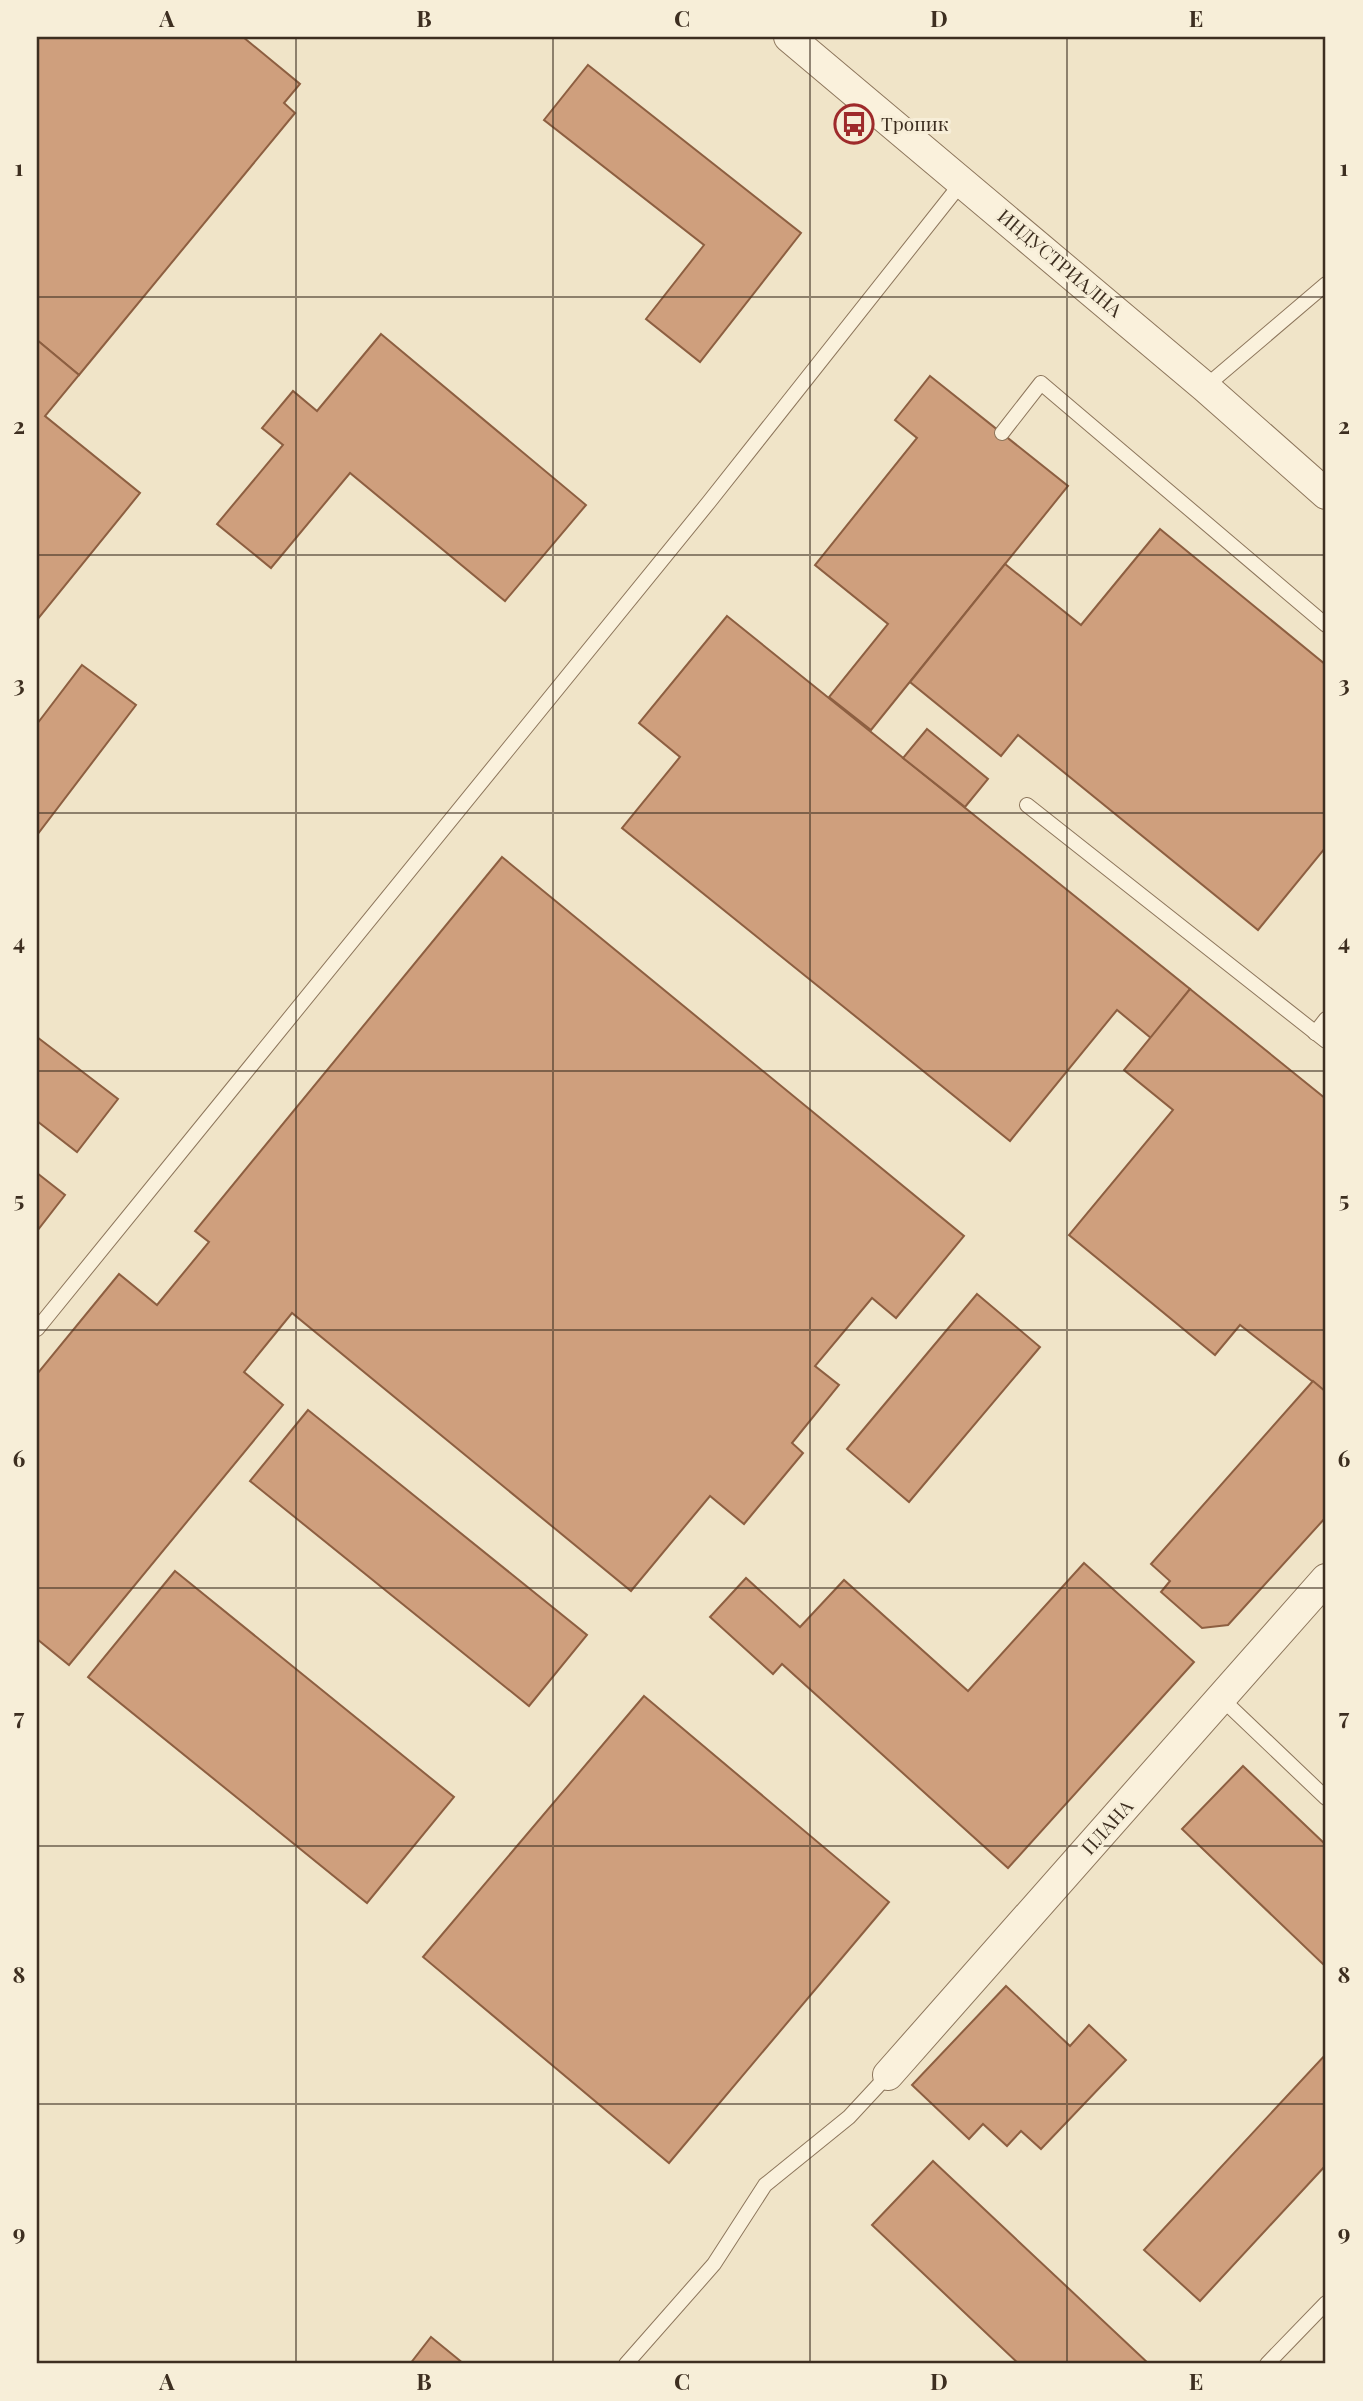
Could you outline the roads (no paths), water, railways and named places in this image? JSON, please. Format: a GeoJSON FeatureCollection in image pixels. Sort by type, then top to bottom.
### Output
{"type":"FeatureCollection","features":[{"type":"Feature","properties":{"kind":"street","name":"ИНДУСТРИАЛНА"},"geometry":{"type":"LineString","coordinates":[[789,37],[963,181],[1326,494]]}},
{"type":"Feature","properties":{"kind":"street","name":"ПЛАНА"},"geometry":{"type":"LineString","coordinates":[[888,2075],[1326,1579]]}},
{"type":"Feature","properties":{"kind":"lane"},"geometry":{"type":"LineString","coordinates":[[37,1329],[608,628],[963,181]]}},
{"type":"Feature","properties":{"kind":"lane"},"geometry":{"type":"LineString","coordinates":[[1205,387],[1326,284]]}},
{"type":"Feature","properties":{"kind":"lane"},"geometry":{"type":"LineString","coordinates":[[1002,433],[1041,383],[1326,625]]}},
{"type":"Feature","properties":{"kind":"lane"},"geometry":{"type":"LineString","coordinates":[[1027,805],[1321,1037],[1326,1019]]}},
{"type":"Feature","properties":{"kind":"lane"},"geometry":{"type":"LineString","coordinates":[[1222,1698],[1326,1798]]}},
{"type":"Feature","properties":{"kind":"lane"},"geometry":{"type":"LineString","coordinates":[[626,2364],[714,2264],[765,2185],[849,2117],[888,2075]]}},
{"type":"Feature","properties":{"kind":"lane"},"geometry":{"type":"LineString","coordinates":[[1267,2364],[1326,2303]]}},
{"type":"Feature","properties":{"kind":"place","name":"Тропик"},"geometry":{"type":"Point","coordinates":[854,124]}}]}
